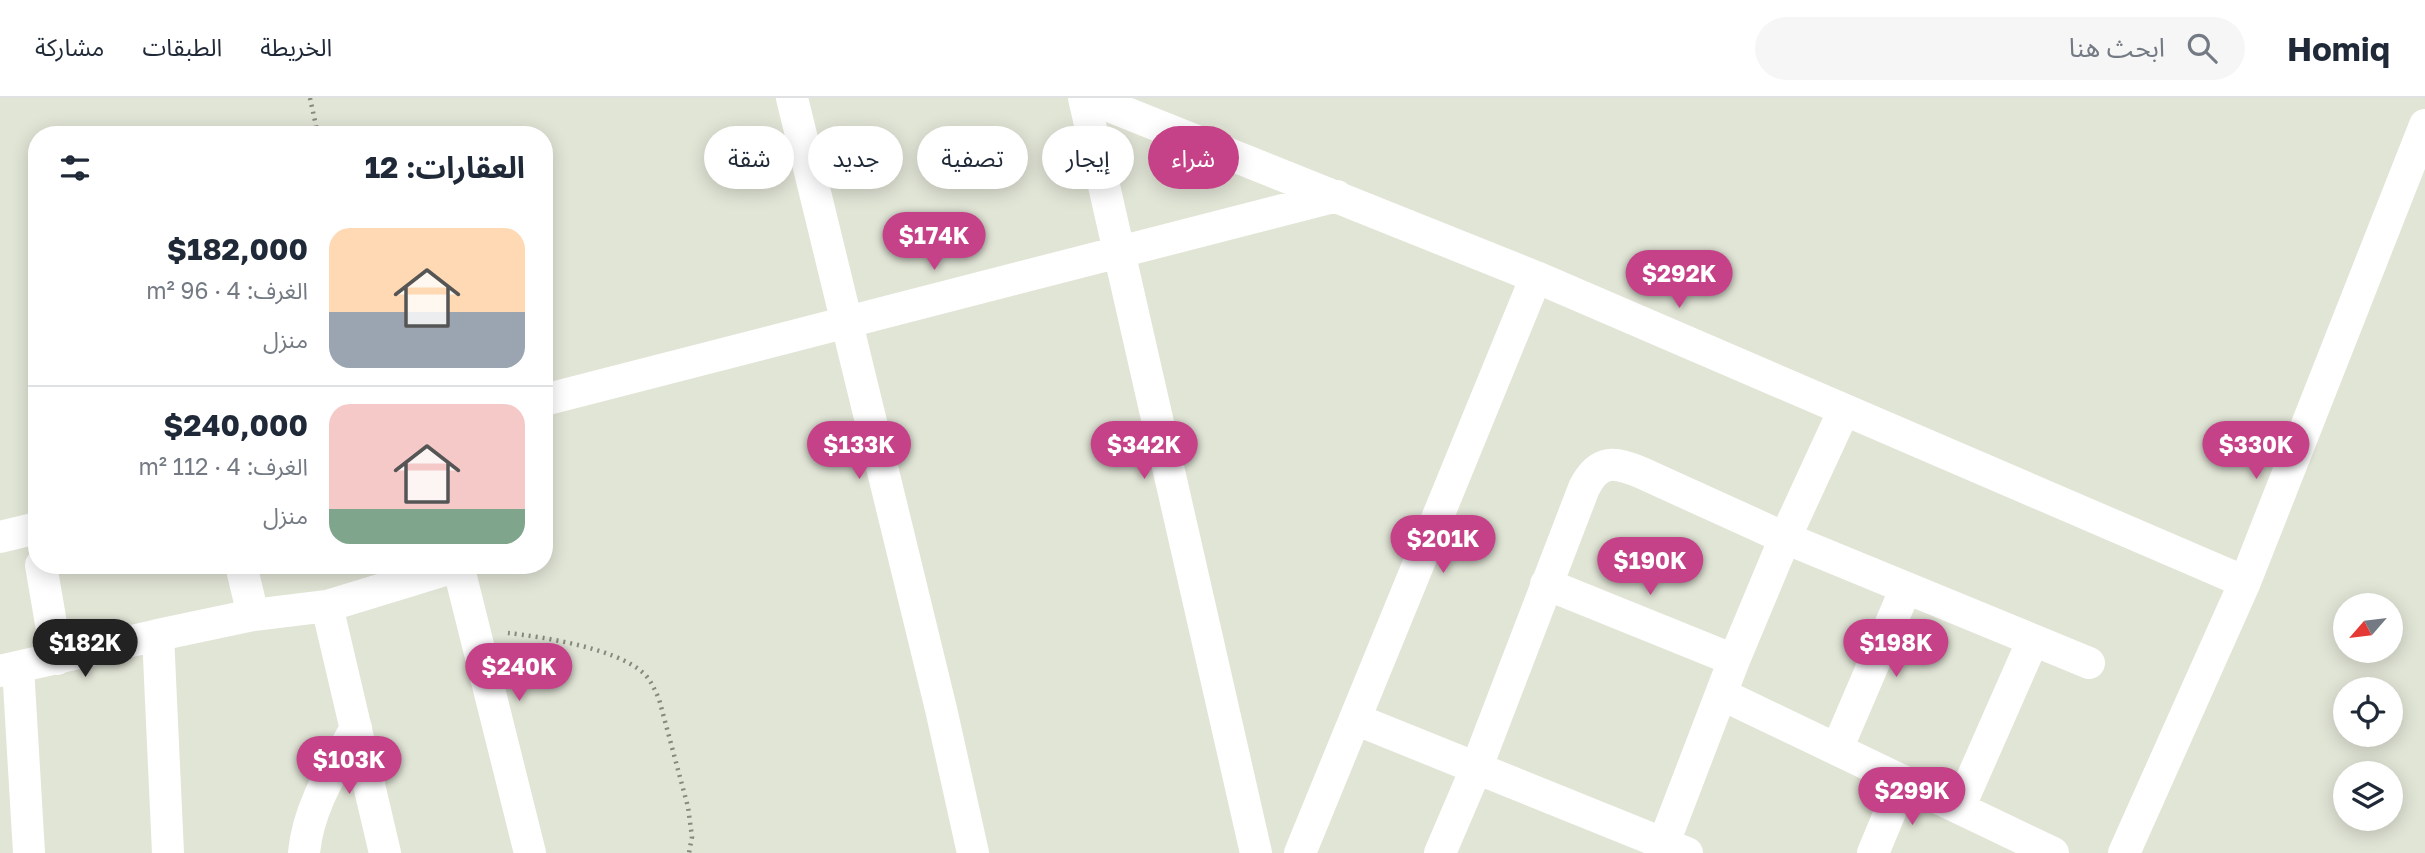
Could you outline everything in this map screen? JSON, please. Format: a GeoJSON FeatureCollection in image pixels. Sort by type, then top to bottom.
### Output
{"type":"FeatureCollection","features":[{"type":"Feature","properties":{"kind":"street"},"geometry":{"type":"LineString","coordinates":[[792,98],[941,709],[973,853]]}},
{"type":"Feature","properties":{"kind":"street"},"geometry":{"type":"LineString","coordinates":[[1096,99],[1536,277],[2245,582]]}},
{"type":"Feature","properties":{"kind":"street"},"geometry":{"type":"LineString","coordinates":[[1096,99],[1119,253],[1256,853]]}},
{"type":"Feature","properties":{"kind":"street"},"geometry":{"type":"LineString","coordinates":[[2124,853],[2245,582],[2425,125]]}},
{"type":"Feature","properties":{"kind":"street"},"geometry":{"type":"LineString","coordinates":[[553,398],[1337,196]]}},
{"type":"Feature","properties":{"kind":"street"},"geometry":{"type":"LineString","coordinates":[[1300,853],[1536,277]]}},
{"type":"Feature","properties":{"kind":"street"},"geometry":{"type":"LineString","coordinates":[[1355,719],[1670,850],[1734,660],[1785,538],[1844,410]]}},
{"type":"Feature","properties":{"kind":"street"},"geometry":{"type":"LineString","coordinates":[[1440,853],[1476,769],[1589,479],[1603,466],[1622,465],[1642,473],[1785,538],[2089,663]]}},
{"type":"Feature","properties":{"kind":"street"},"geometry":{"type":"LineString","coordinates":[[0,537],[28,534]]}},
{"type":"Feature","properties":{"kind":"street"},"geometry":{"type":"LineString","coordinates":[[43,574],[57,659]]}},
{"type":"Feature","properties":{"kind":"street"},"geometry":{"type":"LineString","coordinates":[[243,574],[253,615]]}},
{"type":"Feature","properties":{"kind":"street"},"geometry":{"type":"LineString","coordinates":[[29,853],[9,669],[253,615],[327,606],[432,574]]}},
{"type":"Feature","properties":{"kind":"street"},"geometry":{"type":"LineString","coordinates":[[460,574],[530,853]]}},
{"type":"Feature","properties":{"kind":"street"},"geometry":{"type":"LineString","coordinates":[[1546,584],[1734,660]]}},
{"type":"Feature","properties":{"kind":"street"},"geometry":{"type":"LineString","coordinates":[[1837,750],[1906,587]]}},
{"type":"Feature","properties":{"kind":"street"},"geometry":{"type":"LineString","coordinates":[[327,606],[385,853]]}},
{"type":"Feature","properties":{"kind":"street"},"geometry":{"type":"LineString","coordinates":[[158,635],[168,853]]}},
{"type":"Feature","properties":{"kind":"street"},"geometry":{"type":"LineString","coordinates":[[1959,808],[2033,640]]}},
{"type":"Feature","properties":{"kind":"street"},"geometry":{"type":"LineString","coordinates":[[1721,694],[2053,853]]}},
{"type":"Feature","properties":{"kind":"street"},"geometry":{"type":"LineString","coordinates":[[304,853],[306,832],[313,810],[356,728]]}},
{"type":"Feature","properties":{"kind":"street"},"geometry":{"type":"LineString","coordinates":[[1872,853],[1903,781]]}},
{"type":"Feature","properties":{"kind":"path"},"geometry":{"type":"LineString","coordinates":[[310,98],[316,126]]}},
{"type":"Feature","properties":{"kind":"path"},"geometry":{"type":"LineString","coordinates":[[474,629],[519,634],[592,648],[640,670],[652,682],[688,807],[692,837],[689,853]]}}]}
